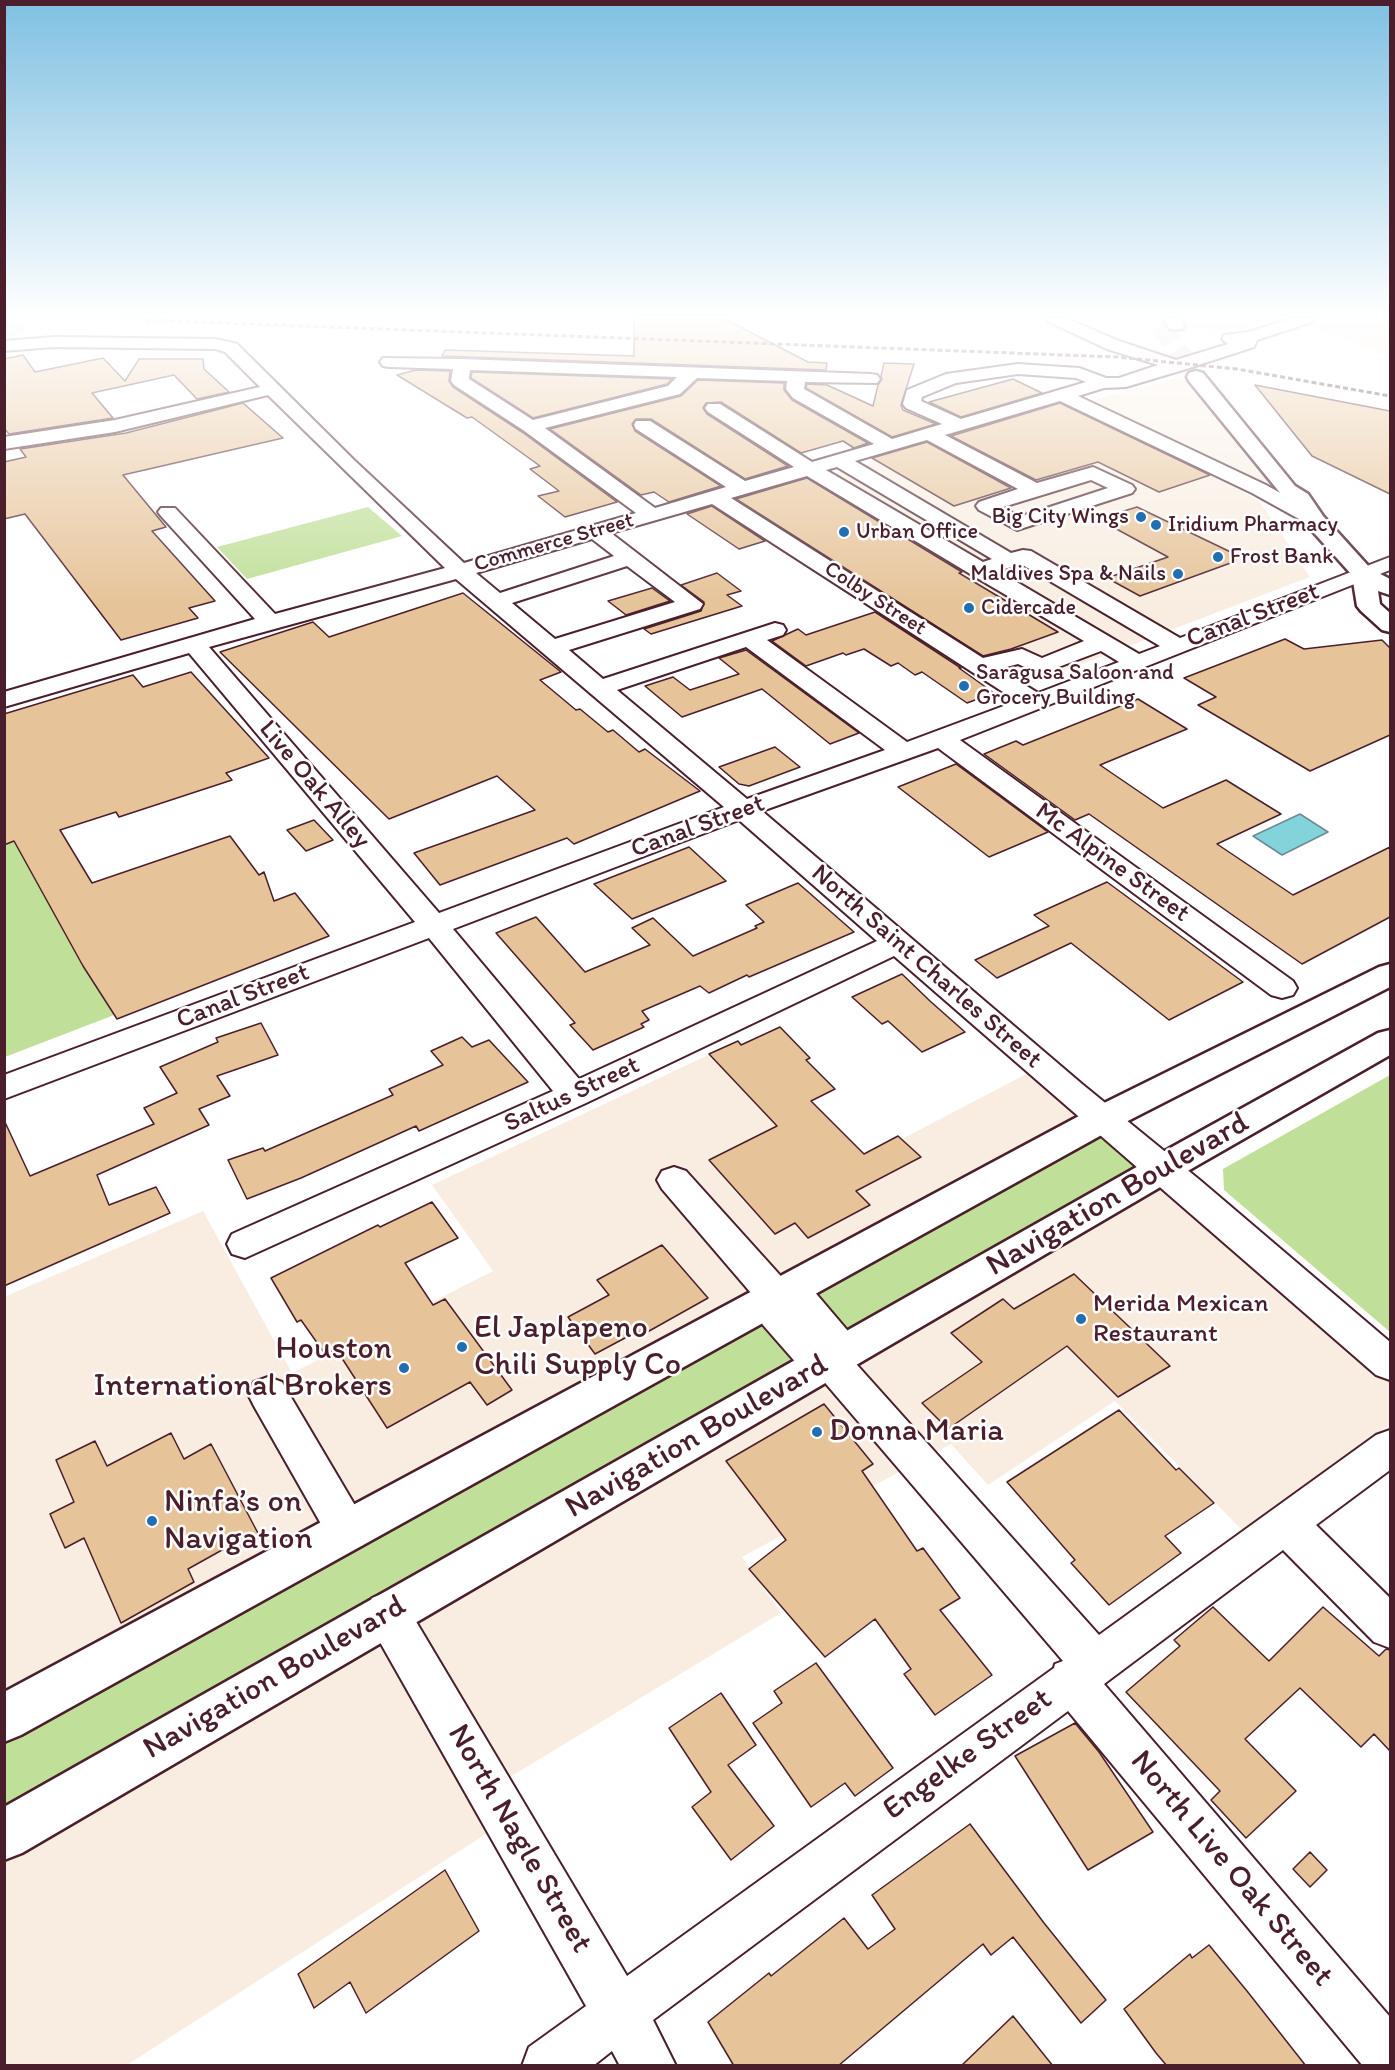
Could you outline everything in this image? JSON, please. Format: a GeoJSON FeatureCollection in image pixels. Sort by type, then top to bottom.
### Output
{"type":"FeatureCollection","features":[{"type":"Feature","properties":{"kind":"main road"},"geometry":{"type":"LineString","coordinates":[[1232,416],[1288,489],[1302,498],[1315,520],[1363,574],[1390,588]]}},
{"type":"Feature","properties":{"kind":"main road"},"geometry":{"type":"LineString","coordinates":[[1363,574],[1369,606],[1390,625]]}},
{"type":"Feature","properties":{"kind":"main road"},"geometry":{"type":"LineString","coordinates":[[4,1718],[1104,1118],[1390,974]]}},
{"type":"Feature","properties":{"kind":"main road","name":"Navigation Boulevard"},"geometry":{"type":"LineString","coordinates":[[4,1835],[387,1613],[1390,1041]]}},
{"type":"Feature","properties":{"kind":"street"},"geometry":{"type":"LineString","coordinates":[[4,443],[115,426],[160,416]]}},
{"type":"Feature","properties":{"kind":"street","name":"North Saint Charles Street"},"geometry":{"type":"LineString","coordinates":[[299,416],[460,571],[743,809],[1390,1364]]}},
{"type":"Feature","properties":{"kind":"street"},"geometry":{"type":"LineString","coordinates":[[514,416],[652,515]]}},
{"type":"Feature","properties":{"kind":"street"},"geometry":{"type":"LineString","coordinates":[[530,426],[572,416]]}},
{"type":"Feature","properties":{"kind":"street"},"geometry":{"type":"LineString","coordinates":[[726,416],[810,469],[1136,662]]}},
{"type":"Feature","properties":{"kind":"street"},"geometry":{"type":"LineString","coordinates":[[838,416],[890,445]]}},
{"type":"Feature","properties":{"kind":"street"},"geometry":{"type":"LineString","coordinates":[[939,416],[960,425]]}},
{"type":"Feature","properties":{"kind":"street","name":"Commerce Street"},"geometry":{"type":"LineString","coordinates":[[4,700],[270,622],[460,571],[992,416]]}},
{"type":"Feature","properties":{"kind":"street"},"geometry":{"type":"LineString","coordinates":[[1105,416],[1259,489],[1315,520]]}},
{"type":"Feature","properties":{"kind":"street"},"geometry":{"type":"LineString","coordinates":[[643,425],[742,488]]}},
{"type":"Feature","properties":{"kind":"street"},"geometry":{"type":"LineString","coordinates":[[929,434],[1035,490],[1093,472],[1125,489],[1017,524],[986,506],[1035,490]]}},
{"type":"Feature","properties":{"kind":"street"},"geometry":{"type":"LineString","coordinates":[[839,460],[1178,646]]}},
{"type":"Feature","properties":{"kind":"street","name":"Colby Street"},"geometry":{"type":"LineString","coordinates":[[714,496],[1035,702]]}},
{"type":"Feature","properties":{"kind":"street"},"geometry":{"type":"LineString","coordinates":[[168,512],[270,622]]}},
{"type":"Feature","properties":{"kind":"street"},"geometry":{"type":"LineString","coordinates":[[552,648],[692,604],[594,531]]}},
{"type":"Feature","properties":{"kind":"street"},"geometry":{"type":"LineString","coordinates":[[497,601],[631,558]]}},
{"type":"Feature","properties":{"kind":"street"},"geometry":{"type":"LineString","coordinates":[[980,570],[1016,558]]}},
{"type":"Feature","properties":{"kind":"street","name":"Canal Street"},"geometry":{"type":"LineString","coordinates":[[4,1088],[743,809],[902,751],[942,739],[1390,563]]}},
{"type":"Feature","properties":{"kind":"street"},"geometry":{"type":"LineString","coordinates":[[600,688],[775,630]]}},
{"type":"Feature","properties":{"kind":"street"},"geometry":{"type":"LineString","coordinates":[[749,638],[902,751]]}},
{"type":"Feature","properties":{"kind":"street"},"geometry":{"type":"LineString","coordinates":[[981,666],[1022,656],[1040,667],[1103,642]]}},
{"type":"Feature","properties":{"kind":"street","name":"Live Oak Alley"},"geometry":{"type":"LineString","coordinates":[[194,644],[434,925]]}},
{"type":"Feature","properties":{"kind":"street","name":"Mc Alpine Street"},"geometry":{"type":"LineString","coordinates":[[942,739],[1282,988]]}},
{"type":"Feature","properties":{"kind":"street"},"geometry":{"type":"LineString","coordinates":[[434,925],[574,1095]]}},
{"type":"Feature","properties":{"kind":"street","name":"Saltus Street"},"geometry":{"type":"LineString","coordinates":[[244,1244],[574,1095],[897,943]]}},
{"type":"Feature","properties":{"kind":"street","name":"North Live Oak Street"},"geometry":{"type":"LineString","coordinates":[[674,1180],[776,1296],[776,1314],[812,1354],[830,1360],[1083,1672],[1390,2057]]}},
{"type":"Feature","properties":{"kind":"street"},"geometry":{"type":"LineString","coordinates":[[268,1394],[348,1532]]}},
{"type":"Feature","properties":{"kind":"street","name":"Engelke Street"},"geometry":{"type":"LineString","coordinates":[[548,2066],[1390,1448]]}},
{"type":"Feature","properties":{"kind":"street"},"geometry":{"type":"LineString","coordinates":[[1286,1524],[1390,1627]]}},
{"type":"Feature","properties":{"kind":"street","name":"North Nagle Street"},"geometry":{"type":"LineString","coordinates":[[387,1613],[650,2066]]}},
{"type":"Feature","properties":{"kind":"shaded area"},"geometry":{"type":"Polygon","coordinates":[[[1035,416],[1223,416],[1276,486],[1267,485],[1234,468],[1216,475],[1260,502],[1310,577],[1024,686],[734,503],[1035,416]]]}},
{"type":"Feature","properties":{"kind":"shaded area"},"geometry":{"type":"Polygon","coordinates":[[[738,1041],[809,1110],[817,1106],[864,1154],[899,1136],[902,1139],[1030,1072],[1390,1377],[1390,1424],[1245,1533],[1115,1401],[988,1485],[951,1444],[742,1557],[781,1613],[510,1777],[528,1807],[127,2065],[5,2065],[4,1297],[203,1211],[292,1373],[493,1271],[432,1185],[738,1041]]]}},
{"type":"Feature","properties":{"kind":"green space"},"geometry":{"type":"Polygon","coordinates":[[[368,507],[402,536],[247,579],[217,547],[368,507]]]}},
{"type":"Feature","properties":{"kind":"green space"},"geometry":{"type":"Polygon","coordinates":[[[14,841],[87,973],[114,1015],[5,1057],[4,845],[14,841]]]}},
{"type":"Feature","properties":{"kind":"green space"},"geometry":{"type":"Polygon","coordinates":[[[1390,1075],[1390,1332],[1224,1190],[1223,1169],[1390,1075]]]}},
{"type":"Feature","properties":{"kind":"green space"},"geometry":{"type":"Polygon","coordinates":[[[1097,1132],[1138,1168],[5,1818],[4,1739],[1097,1132]]]}},
{"type":"Feature","properties":{"kind":"water"},"geometry":{"type":"Polygon","coordinates":[[[1300,814],[1328,832],[1282,855],[1253,836],[1300,814]]]}},
{"type":"Feature","properties":{"kind":"building"},"geometry":{"type":"Polygon","coordinates":[[[4,416],[111,416],[113,418],[9,434],[4,428],[4,416]]]}},
{"type":"Feature","properties":{"kind":"building"},"geometry":{"type":"Polygon","coordinates":[[[194,416],[257,416],[283,438],[123,475],[166,527],[152,531],[215,601],[189,608],[198,618],[121,640],[25,514],[4,519],[4,462],[26,457],[20,449],[126,433],[194,416]]]}},
{"type":"Feature","properties":{"kind":"building"},"geometry":{"type":"Polygon","coordinates":[[[463,416],[497,416],[617,502],[565,517],[538,496],[559,491],[530,469],[540,466],[472,417],[463,416]]]}},
{"type":"Feature","properties":{"kind":"building"},"geometry":{"type":"Polygon","coordinates":[[[603,416],[709,416],[788,466],[745,479],[651,419],[636,419],[632,424],[635,431],[721,486],[669,502],[654,492],[641,495],[550,429],[603,416]]]}},
{"type":"Feature","properties":{"kind":"building"},"geometry":{"type":"Polygon","coordinates":[[[742,416],[820,416],[868,443],[854,448],[843,441],[801,453],[742,416]]]}},
{"type":"Feature","properties":{"kind":"building"},"geometry":{"type":"Polygon","coordinates":[[[854,416],[916,416],[936,424],[892,437],[854,416]]]}},
{"type":"Feature","properties":{"kind":"building"},"geometry":{"type":"Polygon","coordinates":[[[1018,416],[1086,416],[1210,475],[1159,492],[1098,462],[1036,480],[951,436],[1018,416]]]}},
{"type":"Feature","properties":{"kind":"building"},"geometry":{"type":"Polygon","coordinates":[[[1280,416],[1390,416],[1390,494],[1312,456],[1280,416]]]}},
{"type":"Feature","properties":{"kind":"building"},"geometry":{"type":"Polygon","coordinates":[[[927,442],[1011,488],[954,506],[872,458],[927,442]]]}},
{"type":"Feature","properties":{"kind":"building"},"geometry":{"type":"Polygon","coordinates":[[[807,478],[1058,632],[1011,649],[983,656],[736,499],[807,478]]]}},
{"type":"Feature","properties":{"kind":"building"},"geometry":{"type":"Polygon","coordinates":[[[712,506],[765,541],[739,549],[687,514],[712,506]]]}},
{"type":"Feature","properties":{"kind":"building"},"geometry":{"type":"Polygon","coordinates":[[[1137,507],[1241,557],[1233,560],[1236,561],[1140,596],[1107,578],[1168,557],[1098,519],[1137,507]]]}},
{"type":"Feature","properties":{"kind":"building"},"geometry":{"type":"Polygon","coordinates":[[[717,573],[741,591],[727,595],[742,606],[651,634],[644,629],[701,611],[704,602],[681,585],[717,573]]]}},
{"type":"Feature","properties":{"kind":"building"},"geometry":{"type":"Polygon","coordinates":[[[652,588],[670,601],[626,615],[608,601],[652,588]]]}},
{"type":"Feature","properties":{"kind":"building"},"geometry":{"type":"Polygon","coordinates":[[[463,593],[561,672],[540,680],[576,710],[580,709],[608,732],[613,730],[639,752],[645,749],[700,791],[574,844],[567,838],[440,885],[414,853],[535,810],[497,776],[389,819],[220,652],[313,622],[329,637],[463,593]]]}},
{"type":"Feature","properties":{"kind":"building"},"geometry":{"type":"Polygon","coordinates":[[[875,612],[961,668],[959,668],[994,693],[967,703],[922,672],[915,675],[898,663],[891,666],[864,649],[846,655],[843,653],[806,666],[772,641],[798,629],[806,635],[875,612]]]}},
{"type":"Feature","properties":{"kind":"building"},"geometry":{"type":"Polygon","coordinates":[[[1285,639],[1304,649],[1382,640],[1390,648],[1390,735],[1310,771],[1198,705],[1216,697],[1184,678],[1285,639]]]}},
{"type":"Feature","properties":{"kind":"building"},"geometry":{"type":"Polygon","coordinates":[[[746,650],[859,733],[830,744],[762,689],[682,717],[645,686],[673,677],[690,690],[739,674],[719,658],[746,650]]]}},
{"type":"Feature","properties":{"kind":"building"},"geometry":{"type":"Polygon","coordinates":[[[191,672],[269,758],[226,773],[232,780],[119,817],[116,812],[60,830],[92,883],[230,836],[259,875],[264,872],[274,901],[295,893],[329,936],[117,1019],[83,966],[14,841],[4,845],[4,714],[133,675],[143,687],[191,672]]]}},
{"type":"Feature","properties":{"kind":"building"},"geometry":{"type":"Polygon","coordinates":[[[1138,699],[1187,729],[1100,765],[1163,808],[1226,780],[1281,814],[1217,844],[1293,895],[1390,847],[1390,917],[1302,964],[1089,814],[1075,820],[984,754],[1016,741],[1023,745],[1138,699]]]}},
{"type":"Feature","properties":{"kind":"building"},"geometry":{"type":"Polygon","coordinates":[[[775,747],[800,767],[749,786],[739,784],[719,767],[775,747]]]}},
{"type":"Feature","properties":{"kind":"building"},"geometry":{"type":"Polygon","coordinates":[[[956,764],[1048,832],[989,857],[898,787],[956,764]]]}},
{"type":"Feature","properties":{"kind":"building"},"geometry":{"type":"Polygon","coordinates":[[[314,820],[333,840],[306,851],[287,830],[314,820]]]}},
{"type":"Feature","properties":{"kind":"building"},"geometry":{"type":"Polygon","coordinates":[[[689,847],[726,881],[632,919],[594,884],[689,847]]]}},
{"type":"Feature","properties":{"kind":"building"},"geometry":{"type":"Polygon","coordinates":[[[1107,882],[1243,982],[1169,1020],[1071,943],[997,978],[975,960],[1049,926],[1034,915],[1107,882]]]}},
{"type":"Feature","properties":{"kind":"building"},"geometry":{"type":"Polygon","coordinates":[[[798,883],[854,932],[749,977],[747,975],[709,993],[700,986],[642,1011],[649,1020],[641,1024],[644,1027],[593,1050],[570,1025],[575,1023],[496,933],[536,917],[585,972],[650,945],[632,928],[653,918],[693,956],[757,928],[755,926],[764,922],[746,905],[798,883]]]}},
{"type":"Feature","properties":{"kind":"building"},"geometry":{"type":"Polygon","coordinates":[[[902,974],[965,1032],[922,1052],[888,1021],[882,1024],[852,997],[902,974]]]}},
{"type":"Feature","properties":{"kind":"building"},"geometry":{"type":"Polygon","coordinates":[[[261,1023],[278,1055],[217,1076],[230,1096],[199,1109],[209,1125],[97,1175],[109,1205],[156,1187],[170,1213],[4,1286],[4,1120],[30,1176],[154,1124],[144,1108],[177,1093],[160,1067],[218,1042],[216,1038],[261,1023]]]}},
{"type":"Feature","properties":{"kind":"building"},"geometry":{"type":"Polygon","coordinates":[[[780,1027],[810,1058],[806,1060],[835,1089],[811,1101],[864,1154],[898,1136],[921,1157],[856,1191],[870,1205],[808,1238],[795,1223],[775,1234],[709,1160],[777,1126],[709,1054],[738,1041],[741,1045],[780,1027]]]}},
{"type":"Feature","properties":{"kind":"building"},"geometry":{"type":"Polygon","coordinates":[[[462,1037],[472,1047],[489,1040],[528,1082],[419,1131],[416,1126],[301,1178],[247,1199],[228,1160],[263,1148],[265,1151],[393,1095],[389,1089],[443,1065],[431,1051],[462,1037]]]}},
{"type":"Feature","properties":{"kind":"building"},"geometry":{"type":"Polygon","coordinates":[[[432,1202],[458,1238],[405,1263],[433,1305],[445,1299],[512,1390],[487,1405],[470,1382],[387,1428],[336,1349],[325,1354],[301,1320],[297,1322],[271,1278],[378,1225],[380,1227],[432,1202]]]}},
{"type":"Feature","properties":{"kind":"building"},"geometry":{"type":"Polygon","coordinates":[[[662,1245],[708,1298],[642,1335],[638,1331],[595,1354],[568,1317],[609,1295],[597,1280],[662,1245]]]}},
{"type":"Feature","properties":{"kind":"building"},"geometry":{"type":"Polygon","coordinates":[[[1074,1274],[1170,1366],[1118,1397],[1067,1346],[948,1429],[922,1403],[982,1362],[951,1333],[1003,1299],[1014,1309],[1074,1274]]]}},
{"type":"Feature","properties":{"kind":"building"},"geometry":{"type":"Polygon","coordinates":[[[824,1404],[873,1464],[862,1471],[917,1551],[923,1548],[960,1598],[940,1610],[992,1675],[935,1715],[904,1674],[911,1669],[875,1619],[825,1657],[749,1569],[786,1540],[726,1461],[824,1404]]]}},
{"type":"Feature","properties":{"kind":"building"},"geometry":{"type":"Polygon","coordinates":[[[1119,1410],[1176,1470],[1179,1468],[1214,1503],[1165,1536],[1181,1553],[1109,1605],[1071,1563],[1075,1560],[1007,1482],[1119,1410]]]}},
{"type":"Feature","properties":{"kind":"building","name":"Ninfa’s on Navigation"},"geometry":{"type":"Polygon","coordinates":[[[171,1433],[184,1459],[211,1444],[260,1537],[234,1551],[231,1545],[188,1569],[194,1582],[121,1623],[84,1538],[65,1548],[50,1514],[74,1502],[56,1460],[95,1441],[107,1466],[171,1433]]]}},
{"type":"Feature","properties":{"kind":"building"},"geometry":{"type":"Polygon","coordinates":[[[1213,1607],[1269,1661],[1323,1607],[1379,1656],[1386,1649],[1390,1650],[1390,1751],[1374,1734],[1361,1747],[1300,1688],[1245,1739],[1296,1791],[1246,1838],[1211,1800],[1220,1791],[1126,1692],[1180,1646],[1174,1640],[1213,1607]]]}},
{"type":"Feature","properties":{"kind":"building"},"geometry":{"type":"Polygon","coordinates":[[[816,1663],[893,1768],[855,1796],[845,1783],[811,1807],[753,1723],[782,1703],[774,1691],[816,1663]]]}},
{"type":"Feature","properties":{"kind":"building"},"geometry":{"type":"Polygon","coordinates":[[[721,1693],[756,1745],[728,1765],[774,1826],[731,1860],[692,1807],[711,1792],[669,1728],[721,1693]]]}},
{"type":"Feature","properties":{"kind":"building"},"geometry":{"type":"Polygon","coordinates":[[[1075,1723],[1099,1752],[1153,1832],[1088,1870],[1015,1756],[1075,1723]]]}},
{"type":"Feature","properties":{"kind":"building"},"geometry":{"type":"Polygon","coordinates":[[[970,1824],[1044,1923],[1106,2000],[1081,2023],[1013,1937],[991,1955],[983,1944],[838,2066],[734,2066],[708,2022],[769,1973],[771,1976],[844,1918],[868,1949],[895,1929],[872,1895],[970,1824]]]}},
{"type":"Feature","properties":{"kind":"building"},"geometry":{"type":"Polygon","coordinates":[[[1310,1852],[1327,1870],[1310,1887],[1293,1869],[1310,1852]]]}},
{"type":"Feature","properties":{"kind":"building"},"geometry":{"type":"Polygon","coordinates":[[[445,1870],[479,1931],[366,2013],[350,1982],[314,2008],[298,1974],[445,1870]]]}},
{"type":"Feature","properties":{"kind":"building"},"geometry":{"type":"Polygon","coordinates":[[[1209,1945],[1306,2066],[1167,2066],[1156,2053],[1124,2009],[1190,1954],[1192,1958],[1209,1945]]]}},
{"type":"Feature","properties":{"kind":"building"},"geometry":{"type":"Polygon","coordinates":[[[1013,2016],[1053,2066],[961,2066],[1013,2016]]]}},
{"type":"Feature","properties":{"kind":"place","name":"Big City Wings"},"geometry":{"type":"Point","coordinates":[1141,517]}},
{"type":"Feature","properties":{"kind":"place","name":"Iridium Pharmacy"},"geometry":{"type":"Point","coordinates":[1156,525]}},
{"type":"Feature","properties":{"kind":"place","name":"Urban Office"},"geometry":{"type":"Point","coordinates":[844,532]}},
{"type":"Feature","properties":{"kind":"place","name":"Frost Bank"},"geometry":{"type":"Point","coordinates":[1218,557]}},
{"type":"Feature","properties":{"kind":"place","name":"Maldives Spa & Nails"},"geometry":{"type":"Point","coordinates":[1178,574]}},
{"type":"Feature","properties":{"kind":"place","name":"Cidercade"},"geometry":{"type":"Point","coordinates":[969,608]}},
{"type":"Feature","properties":{"kind":"place","name":"Saragusa Saloon and Grocery Building"},"geometry":{"type":"Point","coordinates":[964,686]}},
{"type":"Feature","properties":{"kind":"place","name":"Merida Mexican Restaurant"},"geometry":{"type":"Point","coordinates":[1081,1319]}},
{"type":"Feature","properties":{"kind":"place","name":"El Japlapeno Chili Supply Co"},"geometry":{"type":"Point","coordinates":[462,1347]}},
{"type":"Feature","properties":{"kind":"place","name":"Houston International Brokers"},"geometry":{"type":"Point","coordinates":[404,1368]}},
{"type":"Feature","properties":{"kind":"place","name":"Donna Maria"},"geometry":{"type":"Point","coordinates":[817,1432]}},
{"type":"Feature","properties":{"kind":"place","name":"Ninfa’s on Navigation"},"geometry":{"type":"Point","coordinates":[152,1521]}}]}
